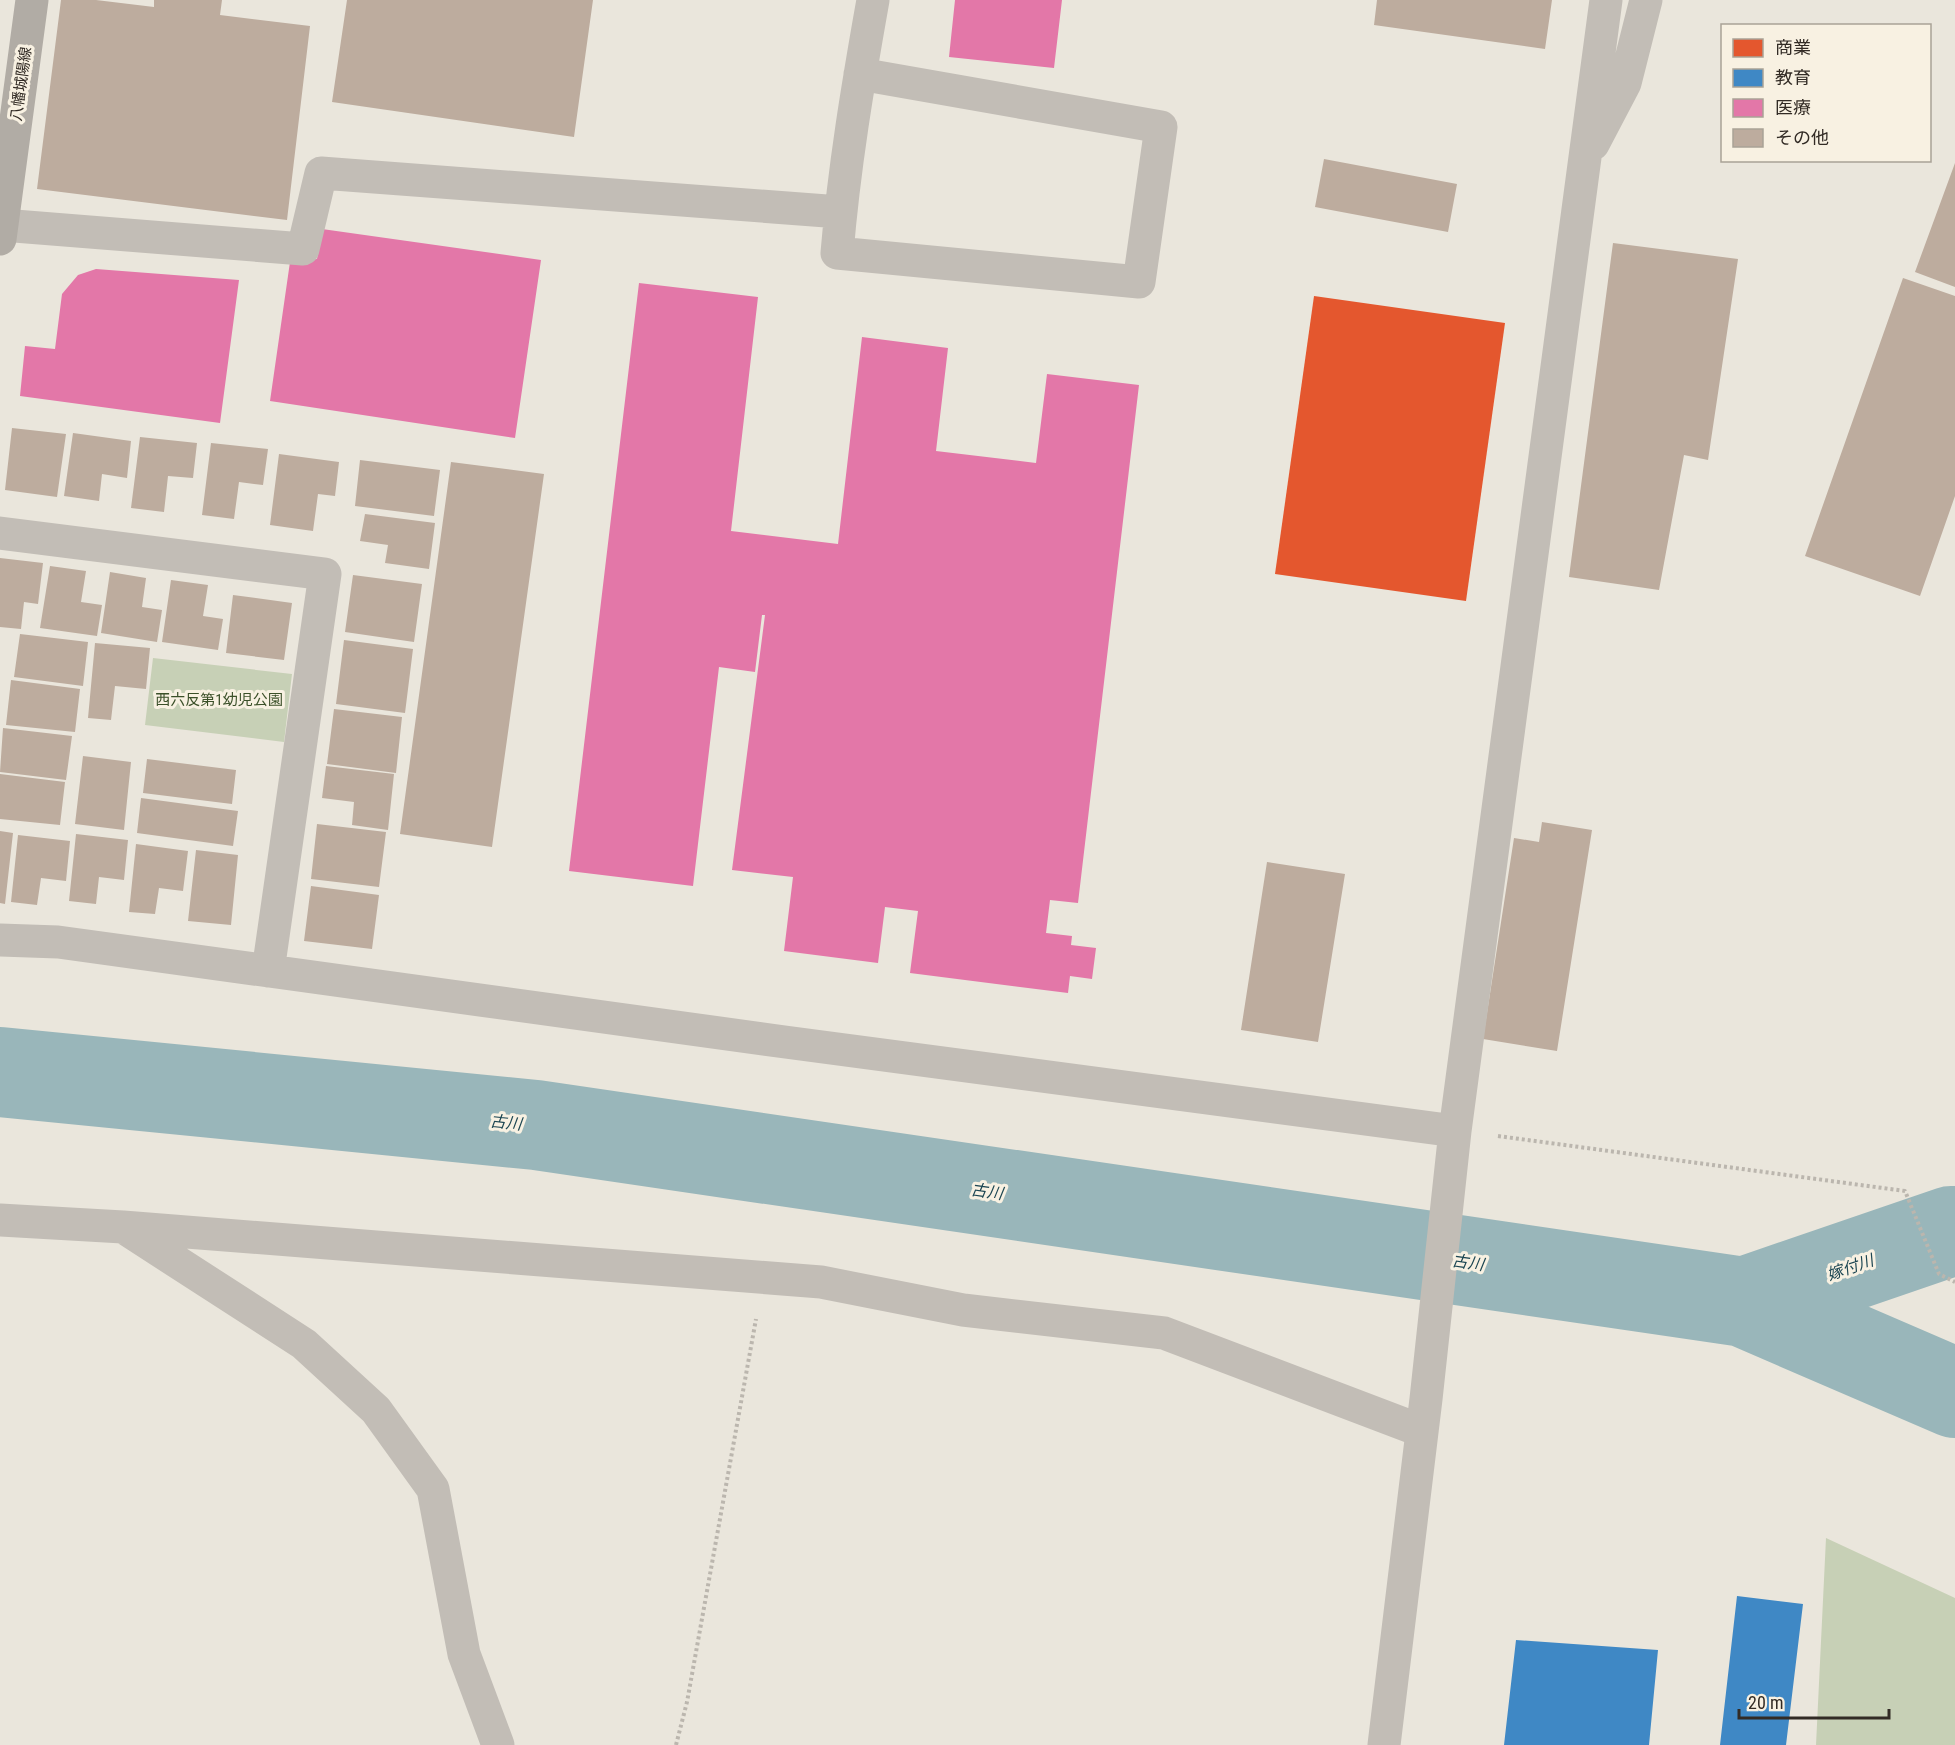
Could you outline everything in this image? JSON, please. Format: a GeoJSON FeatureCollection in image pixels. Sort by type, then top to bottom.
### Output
{"type":"FeatureCollection","features":[{"type":"Feature","properties":{"kind":"main road","name":"八幡城陽線"},"geometry":{"type":"LineString","coordinates":[[1,232],[32,0]]}},
{"type":"Feature","properties":{"kind":"street"},"geometry":{"type":"LineString","coordinates":[[860,74],[1161,127],[1139,282],[837,253],[840,212],[860,74],[873,0]]}},
{"type":"Feature","properties":{"kind":"street"},"geometry":{"type":"LineString","coordinates":[[1384,1745],[1426,1399],[1455,1131],[1606,0]]}},
{"type":"Feature","properties":{"kind":"street"},"geometry":{"type":"LineString","coordinates":[[1583,162],[1625,83],[1646,0]]}},
{"type":"Feature","properties":{"kind":"street"},"geometry":{"type":"LineString","coordinates":[[1,232],[303,249],[321,173],[840,212]]}},
{"type":"Feature","properties":{"kind":"street"},"geometry":{"type":"LineString","coordinates":[[0,533],[325,574],[268,971]]}},
{"type":"Feature","properties":{"kind":"street"},"geometry":{"type":"LineString","coordinates":[[0,940],[58,942],[1455,1131]]}},
{"type":"Feature","properties":{"kind":"street"},"geometry":{"type":"LineString","coordinates":[[0,1220],[123,1227],[821,1281],[963,1310],[1164,1333],[1422,1431]]}},
{"type":"Feature","properties":{"kind":"street"},"geometry":{"type":"LineString","coordinates":[[123,1227],[304,1344],[376,1410],[433,1489],[464,1654],[498,1745]]}},
{"type":"Feature","properties":{"kind":"path"},"geometry":{"type":"LineString","coordinates":[[1455,1131],[1905,1191],[1939,1274],[1955,1282]]}},
{"type":"Feature","properties":{"kind":"path"},"geometry":{"type":"LineString","coordinates":[[676,1745],[687,1702],[764,1276]]}},
{"type":"Feature","properties":{"kind":"green space","name":"西六反第1幼児公園"},"geometry":{"type":"Polygon","coordinates":[[[153,658],[292,674],[284,742],[145,725],[153,658]]]}},
{"type":"Feature","properties":{"kind":"green space"},"geometry":{"type":"Polygon","coordinates":[[[1826,1538],[1955,1598],[1955,1745],[1816,1745],[1826,1538]]]}},
{"type":"Feature","properties":{"kind":"building: 商業"},"geometry":{"type":"Polygon","coordinates":[[[1314,296],[1505,323],[1466,601],[1275,574],[1314,296]]]}},
{"type":"Feature","properties":{"kind":"building: 教育"},"geometry":{"type":"Polygon","coordinates":[[[1737,1596],[1803,1604],[1786,1745],[1720,1745],[1737,1596]]]}},
{"type":"Feature","properties":{"kind":"building: 教育"},"geometry":{"type":"Polygon","coordinates":[[[1516,1640],[1658,1650],[1649,1745],[1504,1745],[1516,1640]]]}},
{"type":"Feature","properties":{"kind":"building: 医療"},"geometry":{"type":"Polygon","coordinates":[[[955,0],[1062,0],[1054,68],[949,57],[955,0]]]}},
{"type":"Feature","properties":{"kind":"building: 医療"},"geometry":{"type":"Polygon","coordinates":[[[322,229],[541,260],[515,438],[270,401],[291,255],[317,259],[322,229]]]}},
{"type":"Feature","properties":{"kind":"building: 医療"},"geometry":{"type":"Polygon","coordinates":[[[96,269],[239,280],[220,423],[20,396],[25,346],[55,349],[62,294],[78,275],[96,269]]]}},
{"type":"Feature","properties":{"kind":"building: 医療"},"geometry":{"type":"Polygon","coordinates":[[[639,283],[758,297],[731,531],[838,544],[862,337],[948,348],[936,451],[1036,463],[1047,374],[1139,385],[1078,903],[1050,900],[1046,933],[1072,936],[1071,945],[1096,948],[1092,979],[1070,976],[1068,993],[910,973],[918,911],[885,907],[878,963],[784,951],[793,877],[732,870],[765,615],[762,615],[755,672],[719,667],[693,886],[569,871],[639,283]]]}},
{"type":"Feature","properties":{"kind":"building: その他"},"geometry":{"type":"Polygon","coordinates":[[[61,0],[96,0],[154,7],[154,0],[222,0],[220,15],[310,26],[287,220],[37,189],[61,0]]]}},
{"type":"Feature","properties":{"kind":"building: その他"},"geometry":{"type":"Polygon","coordinates":[[[347,0],[593,0],[574,137],[332,102],[347,0]]]}},
{"type":"Feature","properties":{"kind":"building: その他"},"geometry":{"type":"Polygon","coordinates":[[[1377,0],[1552,0],[1545,49],[1374,25],[1377,0]]]}},
{"type":"Feature","properties":{"kind":"building: その他"},"geometry":{"type":"Polygon","coordinates":[[[1324,159],[1457,184],[1448,232],[1315,207],[1324,159]]]}},
{"type":"Feature","properties":{"kind":"building: その他"},"geometry":{"type":"Polygon","coordinates":[[[1955,163],[1955,287],[1915,272],[1955,163]]]}},
{"type":"Feature","properties":{"kind":"building: その他"},"geometry":{"type":"Polygon","coordinates":[[[1613,243],[1738,259],[1708,460],[1684,455],[1659,590],[1569,577],[1613,243]]]}},
{"type":"Feature","properties":{"kind":"building: その他"},"geometry":{"type":"Polygon","coordinates":[[[1903,278],[1955,296],[1955,496],[1920,596],[1805,556],[1903,278]]]}},
{"type":"Feature","properties":{"kind":"building: その他"},"geometry":{"type":"Polygon","coordinates":[[[12,428],[66,434],[57,497],[5,490],[12,428]]]}},
{"type":"Feature","properties":{"kind":"building: その他"},"geometry":{"type":"Polygon","coordinates":[[[73,433],[131,441],[127,478],[102,474],[99,501],[64,496],[73,433]]]}},
{"type":"Feature","properties":{"kind":"building: その他"},"geometry":{"type":"Polygon","coordinates":[[[140,437],[197,443],[193,478],[168,476],[164,512],[131,508],[140,437]]]}},
{"type":"Feature","properties":{"kind":"building: その他"},"geometry":{"type":"Polygon","coordinates":[[[211,443],[268,449],[263,485],[239,482],[234,519],[202,515],[211,443]]]}},
{"type":"Feature","properties":{"kind":"building: その他"},"geometry":{"type":"Polygon","coordinates":[[[279,454],[339,462],[335,496],[318,494],[313,531],[270,525],[279,454]]]}},
{"type":"Feature","properties":{"kind":"building: その他"},"geometry":{"type":"Polygon","coordinates":[[[360,460],[440,470],[434,516],[355,506],[360,460]]]}},
{"type":"Feature","properties":{"kind":"building: その他"},"geometry":{"type":"Polygon","coordinates":[[[451,462],[544,474],[492,847],[400,834],[451,462]]]}},
{"type":"Feature","properties":{"kind":"building: その他"},"geometry":{"type":"Polygon","coordinates":[[[365,514],[435,523],[429,569],[385,563],[388,545],[360,541],[365,514]]]}},
{"type":"Feature","properties":{"kind":"building: その他"},"geometry":{"type":"Polygon","coordinates":[[[0,558],[43,563],[38,604],[24,602],[21,629],[0,627],[0,558]]]}},
{"type":"Feature","properties":{"kind":"building: その他"},"geometry":{"type":"Polygon","coordinates":[[[50,566],[86,571],[81,602],[102,605],[97,636],[40,628],[50,566]]]}},
{"type":"Feature","properties":{"kind":"building: その他"},"geometry":{"type":"Polygon","coordinates":[[[110,572],[146,578],[142,607],[162,610],[157,642],[101,633],[110,572]]]}},
{"type":"Feature","properties":{"kind":"building: その他"},"geometry":{"type":"Polygon","coordinates":[[[353,575],[422,584],[414,642],[345,632],[353,575]]]}},
{"type":"Feature","properties":{"kind":"building: その他"},"geometry":{"type":"Polygon","coordinates":[[[171,580],[208,585],[203,616],[223,619],[218,650],[162,642],[171,580]]]}},
{"type":"Feature","properties":{"kind":"building: その他"},"geometry":{"type":"Polygon","coordinates":[[[233,595],[292,603],[284,660],[226,653],[233,595]]]}},
{"type":"Feature","properties":{"kind":"building: その他"},"geometry":{"type":"Polygon","coordinates":[[[20,634],[88,642],[83,686],[14,677],[20,634]]]}},
{"type":"Feature","properties":{"kind":"building: その他"},"geometry":{"type":"Polygon","coordinates":[[[344,640],[413,649],[405,713],[336,704],[344,640]]]}},
{"type":"Feature","properties":{"kind":"building: その他"},"geometry":{"type":"Polygon","coordinates":[[[95,643],[150,648],[146,689],[115,686],[111,720],[88,718],[95,643]]]}},
{"type":"Feature","properties":{"kind":"building: その他"},"geometry":{"type":"Polygon","coordinates":[[[11,680],[80,689],[75,732],[6,725],[11,680]]]}},
{"type":"Feature","properties":{"kind":"building: その他"},"geometry":{"type":"Polygon","coordinates":[[[334,709],[402,717],[396,773],[327,764],[334,709]]]}},
{"type":"Feature","properties":{"kind":"building: その他"},"geometry":{"type":"Polygon","coordinates":[[[3,728],[72,736],[66,780],[0,772],[3,728]]]}},
{"type":"Feature","properties":{"kind":"building: その他"},"geometry":{"type":"Polygon","coordinates":[[[83,756],[131,762],[124,830],[75,824],[83,756]]]}},
{"type":"Feature","properties":{"kind":"building: その他"},"geometry":{"type":"Polygon","coordinates":[[[147,759],[236,770],[232,804],[143,793],[147,759]]]}},
{"type":"Feature","properties":{"kind":"building: その他"},"geometry":{"type":"Polygon","coordinates":[[[326,766],[394,774],[388,830],[352,825],[354,802],[322,798],[326,766]]]}},
{"type":"Feature","properties":{"kind":"building: その他"},"geometry":{"type":"Polygon","coordinates":[[[0,774],[65,782],[60,825],[0,819],[0,774]]]}},
{"type":"Feature","properties":{"kind":"building: その他"},"geometry":{"type":"Polygon","coordinates":[[[141,798],[238,811],[233,846],[137,833],[141,798]]]}},
{"type":"Feature","properties":{"kind":"building: その他"},"geometry":{"type":"Polygon","coordinates":[[[1542,822],[1592,830],[1557,1051],[1483,1039],[1514,838],[1539,842],[1542,822]]]}},
{"type":"Feature","properties":{"kind":"building: その他"},"geometry":{"type":"Polygon","coordinates":[[[317,824],[386,832],[379,887],[311,879],[317,824]]]}},
{"type":"Feature","properties":{"kind":"building: その他"},"geometry":{"type":"Polygon","coordinates":[[[0,831],[13,833],[5,904],[0,903],[0,831]]]}},
{"type":"Feature","properties":{"kind":"building: その他"},"geometry":{"type":"Polygon","coordinates":[[[76,834],[128,840],[124,880],[99,877],[96,904],[69,901],[76,834]]]}},
{"type":"Feature","properties":{"kind":"building: その他"},"geometry":{"type":"Polygon","coordinates":[[[18,835],[70,841],[66,881],[41,878],[37,905],[11,902],[18,835]]]}},
{"type":"Feature","properties":{"kind":"building: その他"},"geometry":{"type":"Polygon","coordinates":[[[136,844],[188,851],[183,891],[159,888],[155,914],[129,912],[136,844]]]}},
{"type":"Feature","properties":{"kind":"building: その他"},"geometry":{"type":"Polygon","coordinates":[[[196,850],[238,855],[231,925],[188,921],[196,850]]]}},
{"type":"Feature","properties":{"kind":"building: その他"},"geometry":{"type":"Polygon","coordinates":[[[1267,862],[1345,874],[1318,1042],[1241,1030],[1267,862]]]}},
{"type":"Feature","properties":{"kind":"building: その他"},"geometry":{"type":"Polygon","coordinates":[[[311,886],[379,895],[372,949],[304,941],[311,886]]]}},
{"type":"Feature","properties":{"kind":"waterway","name":"古川"},"geometry":{"type":"LineString","coordinates":[[0,1072],[536,1125],[1744,1302],[1955,1393]]}},
{"type":"Feature","properties":{"kind":"waterway","name":"嫁付川"},"geometry":{"type":"LineString","coordinates":[[1744,1302],[1955,1231]]}}]}
